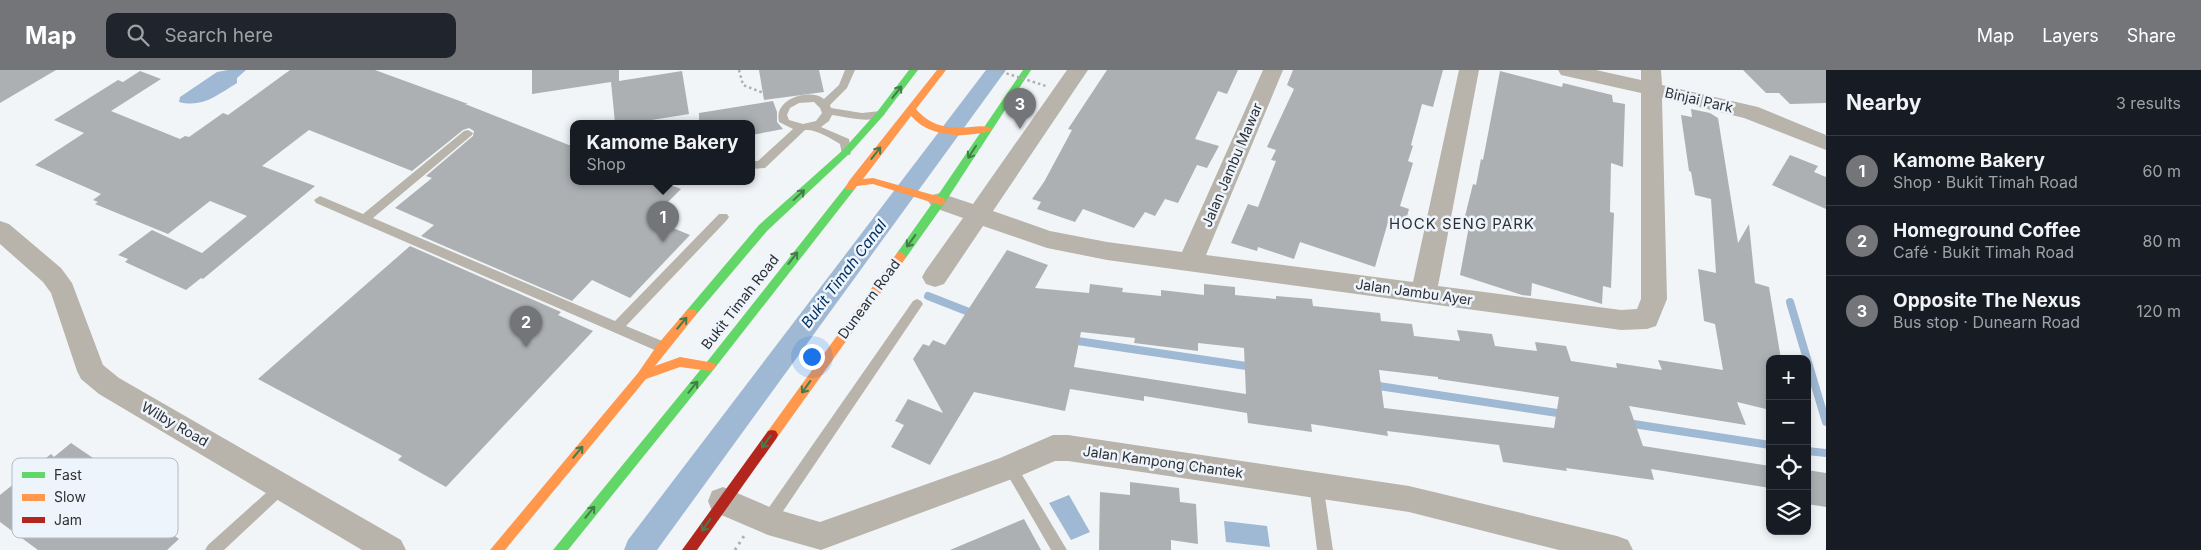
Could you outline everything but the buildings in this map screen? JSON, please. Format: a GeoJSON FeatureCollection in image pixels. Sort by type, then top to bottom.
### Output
{"type":"FeatureCollection","features":[{"type":"Feature","properties":{"kind":"highway"},"geometry":{"type":"LineString","coordinates":[[497,550],[642,376],[662,347],[763,228],[846,152],[880,114],[914,70]]}},
{"type":"Feature","properties":{"kind":"highway","name":"Bukit Timah Road"},"geometry":{"type":"LineString","coordinates":[[560,550],[710,366],[942,70]]}},
{"type":"Feature","properties":{"kind":"highway","name":"Dunearn Road"},"geometry":{"type":"LineString","coordinates":[[689,550],[940,201],[1027,70]]}},
{"type":"Feature","properties":{"kind":"highway"},"geometry":{"type":"LineString","coordinates":[[911,109],[915,117],[931,127],[964,134],[987,129]]}},
{"type":"Feature","properties":{"kind":"highway"},"geometry":{"type":"LineString","coordinates":[[853,183],[873,180],[940,201]]}},
{"type":"Feature","properties":{"kind":"highway"},"geometry":{"type":"LineString","coordinates":[[642,376],[680,362],[710,366]]}},
{"type":"Feature","properties":{"kind":"street"},"geometry":{"type":"LineString","coordinates":[[935,277],[1078,70]]}},
{"type":"Feature","properties":{"kind":"street","name":"Jalan Jambu Mawar"},"geometry":{"type":"LineString","coordinates":[[1191,261],[1273,70]]}},
{"type":"Feature","properties":{"kind":"street"},"geometry":{"type":"LineString","coordinates":[[1424,293],[1468,70]]}},
{"type":"Feature","properties":{"kind":"street","name":"Binjai Park"},"geometry":{"type":"LineString","coordinates":[[1568,70],[1650,75],[1750,112],[1826,143]]}},
{"type":"Feature","properties":{"kind":"street","name":"Jalan Jambu Ayer"},"geometry":{"type":"LineString","coordinates":[[940,201],[976,216],[1047,240],[1107,250],[1621,320],[1647,319],[1654,300],[1650,75]]}},
{"type":"Feature","properties":{"kind":"street","name":"Wilby Road"},"geometry":{"type":"LineString","coordinates":[[6,244],[52,275],[63,290],[90,371],[109,386],[390,550]]}},
{"type":"Feature","properties":{"kind":"street","name":"Jalan Kampong Chantek"},"geometry":{"type":"LineString","coordinates":[[723,501],[768,521],[820,536],[836,532],[1010,467],[1053,448],[1068,448],[1410,499],[1617,550]]}},
{"type":"Feature","properties":{"kind":"lane"},"geometry":{"type":"LineString","coordinates":[[755,165],[760,165],[806,128],[821,124],[826,118],[826,108],[844,86],[850,70]]}},
{"type":"Feature","properties":{"kind":"lane"},"geometry":{"type":"LineString","coordinates":[[846,152],[844,142],[840,139],[784,122],[783,109],[789,103],[817,99],[826,108],[862,116],[880,114]]}},
{"type":"Feature","properties":{"kind":"lane"},"geometry":{"type":"LineString","coordinates":[[365,220],[468,133]]}},
{"type":"Feature","properties":{"kind":"lane"},"geometry":{"type":"LineString","coordinates":[[320,200],[662,347]]}},
{"type":"Feature","properties":{"kind":"lane"},"geometry":{"type":"LineString","coordinates":[[617,327],[723,217]]}},
{"type":"Feature","properties":{"kind":"lane"},"geometry":{"type":"LineString","coordinates":[[768,521],[917,304]]}},
{"type":"Feature","properties":{"kind":"lane"},"geometry":{"type":"LineString","coordinates":[[1010,467],[1059,550]]}},
{"type":"Feature","properties":{"kind":"lane"},"geometry":{"type":"LineString","coordinates":[[1316,484],[1325,550]]}},
{"type":"Feature","properties":{"kind":"lane"},"geometry":{"type":"LineString","coordinates":[[213,550],[282,486]]}},
{"type":"Feature","properties":{"kind":"path"},"geometry":{"type":"LineString","coordinates":[[739,70],[743,85],[789,103]]}},
{"type":"Feature","properties":{"kind":"path"},"geometry":{"type":"LineString","coordinates":[[996,70],[1046,86]]}},
{"type":"Feature","properties":{"kind":"water"},"geometry":{"type":"Polygon","coordinates":[[[246,70],[237,78],[237,83],[210,99],[195,103],[179,102],[180,97],[217,72],[246,70]]]}},
{"type":"Feature","properties":{"kind":"water"},"geometry":{"type":"Polygon","coordinates":[[[1069,495],[1090,532],[1071,540],[1049,503],[1069,495]]]}},
{"type":"Feature","properties":{"kind":"water"},"geometry":{"type":"Polygon","coordinates":[[[1224,521],[1267,526],[1270,547],[1226,542],[1224,521]]]}},
{"type":"Feature","properties":{"kind":"waterway","name":"Bukit Timah Canal"},"geometry":{"type":"LineString","coordinates":[[639,550],[996,70]]}},
{"type":"Feature","properties":{"kind":"waterway"},"geometry":{"type":"LineString","coordinates":[[928,296],[974,314]]}},
{"type":"Feature","properties":{"kind":"waterway"},"geometry":{"type":"LineString","coordinates":[[1790,302],[1826,422]]}},
{"type":"Feature","properties":{"kind":"waterway"},"geometry":{"type":"LineString","coordinates":[[1071,340],[1253,367]]}},
{"type":"Feature","properties":{"kind":"waterway"},"geometry":{"type":"LineString","coordinates":[[1372,385],[1564,414]]}},
{"type":"Feature","properties":{"kind":"waterway"},"geometry":{"type":"LineString","coordinates":[[1627,423],[1766,444]]}},
{"type":"Feature","properties":{"kind":"waterway"},"geometry":{"type":"LineString","coordinates":[[1811,451],[1826,453]]}},
{"type":"Feature","properties":{"kind":"traffic: fast"},"geometry":{"type":"LineString","coordinates":[[691,313],[763,228],[846,152],[880,114],[914,70]]}},
{"type":"Feature","properties":{"kind":"traffic: fast"},"geometry":{"type":"LineString","coordinates":[[901,256],[1027,70]]}},
{"type":"Feature","properties":{"kind":"traffic: fast"},"geometry":{"type":"LineString","coordinates":[[560,550],[710,366],[850,188]]}},
{"type":"Feature","properties":{"kind":"traffic: slow"},"geometry":{"type":"LineString","coordinates":[[850,188],[942,70]]}},
{"type":"Feature","properties":{"kind":"traffic: slow"},"geometry":{"type":"LineString","coordinates":[[911,109],[926,124],[945,131],[965,132],[987,129]]}},
{"type":"Feature","properties":{"kind":"traffic: slow"},"geometry":{"type":"LineString","coordinates":[[853,183],[873,181],[940,201]]}},
{"type":"Feature","properties":{"kind":"traffic: slow"},"geometry":{"type":"LineString","coordinates":[[772,435],[901,256]]}},
{"type":"Feature","properties":{"kind":"traffic: slow"},"geometry":{"type":"LineString","coordinates":[[497,550],[642,376],[662,347],[691,313]]}},
{"type":"Feature","properties":{"kind":"traffic: slow"},"geometry":{"type":"LineString","coordinates":[[642,376],[680,362],[710,366]]}},
{"type":"Feature","properties":{"kind":"traffic: jam"},"geometry":{"type":"LineString","coordinates":[[689,550],[772,435]]}},
{"type":"Feature","properties":{"kind":"place","name":"Opposite The Nexus"},"geometry":{"type":"Point","coordinates":[1020,129]}},
{"type":"Feature","properties":{"kind":"place","name":"Kamome Bakery"},"geometry":{"type":"Point","coordinates":[663,242]}},
{"type":"Feature","properties":{"kind":"place","name":"Homeground Coffee"},"geometry":{"type":"Point","coordinates":[526,347]}},
{"type":"Feature","properties":{"kind":"district","name":"HOCK SENG PARK"},"geometry":{"type":"Point","coordinates":[1462,224]}}]}
